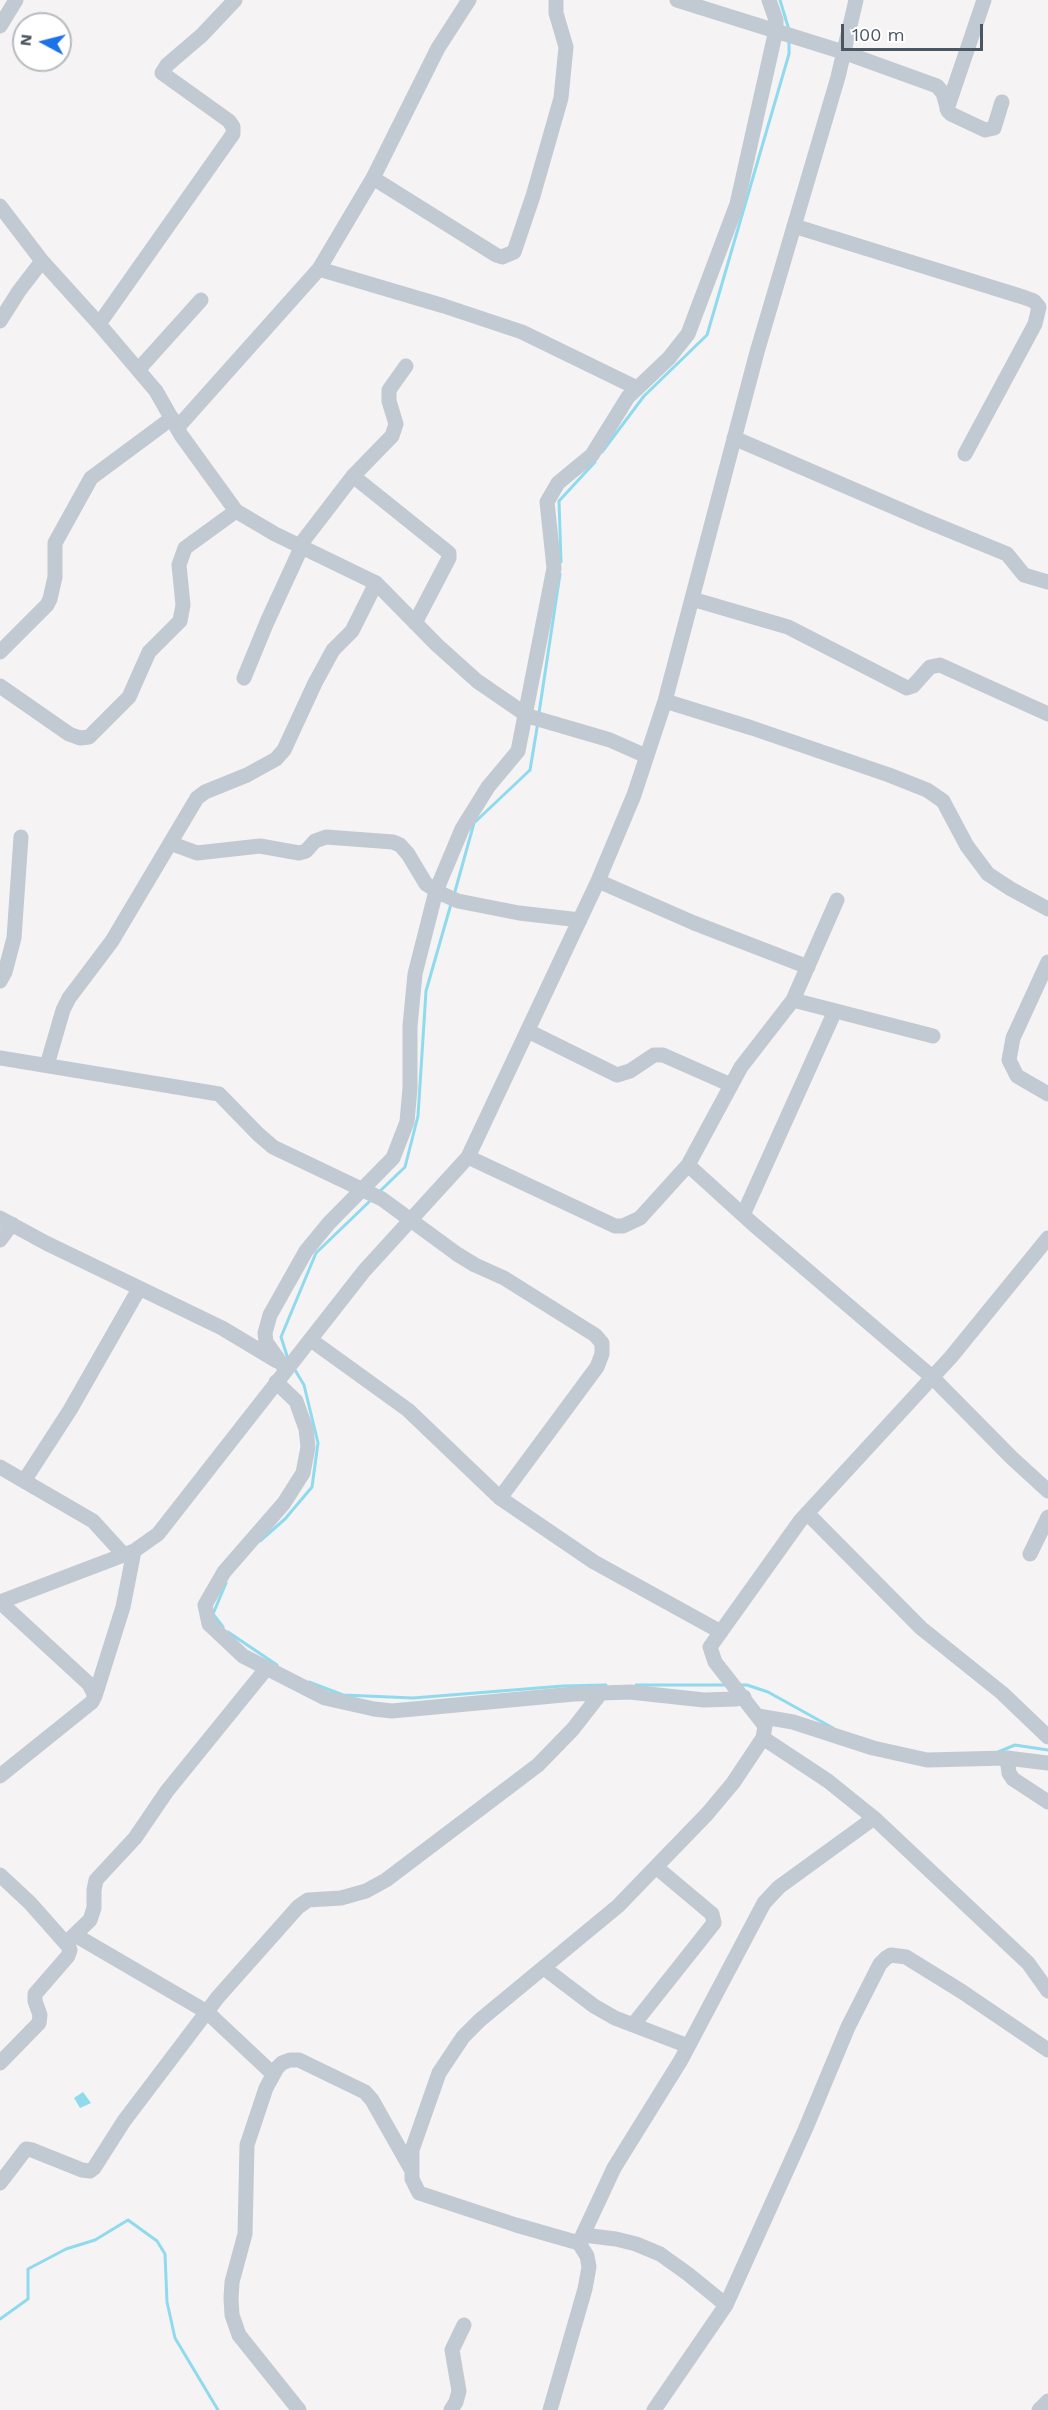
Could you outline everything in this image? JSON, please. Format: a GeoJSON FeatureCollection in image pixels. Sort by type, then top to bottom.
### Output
{"type":"FeatureCollection","features":[{"type":"Feature","properties":{"kind":"street"},"geometry":{"type":"LineString","coordinates":[[0,26],[16,0]]}},
{"type":"Feature","properties":{"kind":"street"},"geometry":{"type":"LineString","coordinates":[[99,324],[232,134],[233,127],[228,121],[162,73],[167,65],[202,35],[235,0]]}},
{"type":"Feature","properties":{"kind":"street"},"geometry":{"type":"LineString","coordinates":[[0,651],[50,599],[55,577],[54,543],[91,478],[175,423],[319,269],[373,178],[438,48],[469,0]]}},
{"type":"Feature","properties":{"kind":"street"},"geometry":{"type":"LineString","coordinates":[[373,178],[496,255],[502,257],[514,252],[533,196],[561,98],[566,47],[556,13],[556,0]]}},
{"type":"Feature","properties":{"kind":"street"},"geometry":{"type":"LineString","coordinates":[[677,0],[843,52],[937,86],[943,93],[947,109],[954,117],[990,130],[996,123],[1002,102]]}},
{"type":"Feature","properties":{"kind":"street"},"geometry":{"type":"LineString","coordinates":[[740,1696],[704,1700],[630,1692],[601,1693],[392,1710],[374,1709],[325,1698],[243,1656],[209,1624],[205,1611],[208,1598],[224,1572],[284,1503],[303,1473],[308,1447],[306,1429],[285,1368],[266,1341],[265,1334],[270,1316],[306,1251],[329,1223],[365,1190],[393,1158],[407,1122],[410,1088],[410,1026],[415,974],[438,892],[462,828],[488,787],[518,751],[554,568],[549,538],[547,502],[558,483],[592,455],[628,397],[680,347],[688,334],[737,204],[777,31],[769,0]]}},
{"type":"Feature","properties":{"kind":"street"},"geometry":{"type":"LineString","coordinates":[[95,1696],[89,1684],[0,1602],[129,1553],[164,1528],[285,1368],[311,1340],[364,1271],[468,1157],[598,881],[633,795],[665,701],[757,351],[856,0]]}},
{"type":"Feature","properties":{"kind":"street"},"geometry":{"type":"LineString","coordinates":[[947,109],[984,0]]}},
{"type":"Feature","properties":{"kind":"street"},"geometry":{"type":"LineString","coordinates":[[0,206],[42,261],[156,391],[175,423],[236,511],[275,534],[376,583],[477,681],[526,715],[610,740],[646,756]]}},
{"type":"Feature","properties":{"kind":"street"},"geometry":{"type":"LineString","coordinates":[[794,226],[1023,297],[1043,308],[965,454]]}},
{"type":"Feature","properties":{"kind":"street"},"geometry":{"type":"LineString","coordinates":[[0,321],[42,261]]}},
{"type":"Feature","properties":{"kind":"street"},"geometry":{"type":"LineString","coordinates":[[319,269],[522,332],[638,388]]}},
{"type":"Feature","properties":{"kind":"street"},"geometry":{"type":"LineString","coordinates":[[138,370],[201,300]]}},
{"type":"Feature","properties":{"kind":"street"},"geometry":{"type":"LineString","coordinates":[[244,678],[301,545],[353,476],[395,430],[396,418],[389,401],[389,390],[406,366]]}},
{"type":"Feature","properties":{"kind":"street"},"geometry":{"type":"LineString","coordinates":[[734,438],[1006,554],[1024,575],[1048,582]]}},
{"type":"Feature","properties":{"kind":"street"},"geometry":{"type":"LineString","coordinates":[[353,476],[449,553],[448,560],[415,623]]}},
{"type":"Feature","properties":{"kind":"street"},"geometry":{"type":"LineString","coordinates":[[0,686],[69,734],[80,738],[89,737],[129,697],[149,652],[180,621],[183,605],[179,565],[185,548],[236,511]]}},
{"type":"Feature","properties":{"kind":"street"},"geometry":{"type":"LineString","coordinates":[[47,1065],[63,1010],[69,998],[112,941],[197,798],[205,792],[247,775],[276,759],[284,750],[333,650],[351,631],[376,583]]}},
{"type":"Feature","properties":{"kind":"street"},"geometry":{"type":"LineString","coordinates":[[692,598],[788,627],[907,688],[913,686],[930,667],[940,665],[1048,714]]}},
{"type":"Feature","properties":{"kind":"street"},"geometry":{"type":"LineString","coordinates":[[665,701],[786,739],[889,774],[927,790],[943,801],[978,865],[1011,890],[1048,909]]}},
{"type":"Feature","properties":{"kind":"street"},"geometry":{"type":"LineString","coordinates":[[0,981],[5,972],[14,938],[21,837]]}},
{"type":"Feature","properties":{"kind":"street"},"geometry":{"type":"LineString","coordinates":[[170,843],[205,854],[226,848],[260,846],[299,853],[315,841],[326,837],[393,842],[400,845],[408,854],[423,881],[438,892],[458,900],[519,913],[580,921]]}},
{"type":"Feature","properties":{"kind":"street"},"geometry":{"type":"LineString","coordinates":[[598,881],[702,926],[808,967]]}},
{"type":"Feature","properties":{"kind":"street"},"geometry":{"type":"LineString","coordinates":[[468,1157],[615,1226],[623,1226],[640,1218],[688,1165],[741,1066],[793,1000],[837,900]]}},
{"type":"Feature","properties":{"kind":"street"},"geometry":{"type":"LineString","coordinates":[[1048,962],[1013,1038],[1009,1060],[1017,1076],[1048,1094]]}},
{"type":"Feature","properties":{"kind":"street"},"geometry":{"type":"LineString","coordinates":[[793,1000],[933,1036]]}},
{"type":"Feature","properties":{"kind":"street"},"geometry":{"type":"LineString","coordinates":[[743,1215],[835,1011]]}},
{"type":"Feature","properties":{"kind":"street"},"geometry":{"type":"LineString","coordinates":[[528,1030],[617,1075],[630,1071],[654,1055],[663,1055],[731,1085]]}},
{"type":"Feature","properties":{"kind":"street"},"geometry":{"type":"LineString","coordinates":[[0,1058],[216,1093],[273,1147],[382,1199],[457,1254],[533,1295],[595,1335],[602,1343],[602,1354],[597,1368],[500,1498]]}},
{"type":"Feature","properties":{"kind":"street"},"geometry":{"type":"LineString","coordinates":[[688,1165],[932,1377],[1048,1491]]}},
{"type":"Feature","properties":{"kind":"street"},"geometry":{"type":"LineString","coordinates":[[0,1240],[6,1221],[222,1328],[285,1368]]}},
{"type":"Feature","properties":{"kind":"street"},"geometry":{"type":"LineString","coordinates":[[726,2305],[660,2254],[636,2244],[616,2239],[581,2239],[423,2195],[414,2184],[411,2169],[413,2145],[434,2084],[444,2063],[463,2037],[480,2020],[618,1906],[714,1806],[733,1783],[763,1738],[765,1726],[715,1662],[710,1648],[807,1513],[932,1377],[1048,1238]]}},
{"type":"Feature","properties":{"kind":"street"},"geometry":{"type":"LineString","coordinates":[[24,1481],[70,1410],[139,1288]]}},
{"type":"Feature","properties":{"kind":"street"},"geometry":{"type":"LineString","coordinates":[[311,1340],[408,1410],[500,1498],[594,1562],[722,1632]]}},
{"type":"Feature","properties":{"kind":"street"},"geometry":{"type":"LineString","coordinates":[[0,1467],[93,1521],[129,1553]]}},
{"type":"Feature","properties":{"kind":"street"},"geometry":{"type":"LineString","coordinates":[[807,1513],[921,1628],[1002,1693],[1048,1737]]}},
{"type":"Feature","properties":{"kind":"street"},"geometry":{"type":"LineString","coordinates":[[1030,1554],[1048,1517]]}},
{"type":"Feature","properties":{"kind":"street"},"geometry":{"type":"LineString","coordinates":[[0,1776],[92,1702],[123,1607],[129,1553]]}},
{"type":"Feature","properties":{"kind":"street"},"geometry":{"type":"LineString","coordinates":[[0,2063],[39,2022],[40,2015],[35,1994],[70,1953],[70,1939],[86,1925],[92,1915],[96,1880],[135,1838],[167,1791],[266,1669]]}},
{"type":"Feature","properties":{"kind":"street"},"geometry":{"type":"LineString","coordinates":[[0,2183],[23,2151],[28,2149],[82,2170],[90,2171],[94,2168],[124,2121],[207,2012],[302,1903],[311,1900],[340,1898],[366,1891],[381,1883],[538,1766],[573,1729],[601,1693]]}},
{"type":"Feature","properties":{"kind":"street"},"geometry":{"type":"LineString","coordinates":[[758,1716],[793,1722],[873,1748],[927,1760],[1007,1758],[1048,1763]]}},
{"type":"Feature","properties":{"kind":"street"},"geometry":{"type":"LineString","coordinates":[[763,1738],[819,1775],[874,1818],[1028,1963],[1048,1991]]}},
{"type":"Feature","properties":{"kind":"street"},"geometry":{"type":"LineString","coordinates":[[1007,1758],[1009,1773],[1013,1779],[1048,1802]]}},
{"type":"Feature","properties":{"kind":"street"},"geometry":{"type":"LineString","coordinates":[[550,2410],[589,2267],[581,2239],[614,2168],[688,2046],[764,1903],[779,1887],[874,1818]]}},
{"type":"Feature","properties":{"kind":"street"},"geometry":{"type":"LineString","coordinates":[[633,2025],[714,1923],[712,1914],[656,1867]]}},
{"type":"Feature","properties":{"kind":"street"},"geometry":{"type":"LineString","coordinates":[[0,1875],[70,1939],[207,2012],[273,2074]]}},
{"type":"Feature","properties":{"kind":"street"},"geometry":{"type":"LineString","coordinates":[[654,2410],[726,2305],[801,2141],[843,2036],[880,1964],[886,1958],[891,1955],[906,1957],[961,1990],[1048,2050]]}},
{"type":"Feature","properties":{"kind":"street"},"geometry":{"type":"LineString","coordinates":[[544,1968],[594,2006],[633,2025],[688,2046]]}},
{"type":"Feature","properties":{"kind":"street"},"geometry":{"type":"LineString","coordinates":[[299,2410],[239,2334],[232,2315],[232,2282],[245,2234],[247,2145],[273,2074],[282,2063],[299,2060],[365,2092],[372,2100],[411,2169]]}},
{"type":"Feature","properties":{"kind":"street"},"geometry":{"type":"LineString","coordinates":[[451,2410],[459,2391],[452,2350],[464,2325]]}},
{"type":"Feature","properties":{"kind":"street"},"geometry":{"type":"LineString","coordinates":[[1039,2410],[1048,2401]]}},
{"type":"Feature","properties":{"kind":"water"},"geometry":{"type":"Polygon","coordinates":[[[83,2092],[91,2103],[80,2108],[74,2098],[83,2092]]]}},
{"type":"Feature","properties":{"kind":"waterway"},"geometry":{"type":"LineString","coordinates":[[780,0],[789,30]]}},
{"type":"Feature","properties":{"kind":"waterway"},"geometry":{"type":"LineString","coordinates":[[602,452],[644,396],[707,335],[789,54],[789,40]]}},
{"type":"Feature","properties":{"kind":"waterway"},"geometry":{"type":"LineString","coordinates":[[561,562],[559,501],[595,462]]}},
{"type":"Feature","properties":{"kind":"waterway"},"geometry":{"type":"LineString","coordinates":[[539,713],[560,574]]}},
{"type":"Feature","properties":{"kind":"waterway"},"geometry":{"type":"LineString","coordinates":[[454,895],[474,823],[530,770],[538,722]]}},
{"type":"Feature","properties":{"kind":"waterway"},"geometry":{"type":"LineString","coordinates":[[378,1193],[405,1167],[418,1116],[426,991],[451,904]]}},
{"type":"Feature","properties":{"kind":"waterway"},"geometry":{"type":"LineString","coordinates":[[288,1359],[281,1337],[316,1253],[371,1200]]}},
{"type":"Feature","properties":{"kind":"waterway"},"geometry":{"type":"LineString","coordinates":[[260,1541],[285,1519],[312,1487],[318,1443],[304,1385],[295,1370]]}},
{"type":"Feature","properties":{"kind":"waterway"},"geometry":{"type":"LineString","coordinates":[[223,1627],[213,1614],[226,1583]]}},
{"type":"Feature","properties":{"kind":"waterway"},"geometry":{"type":"LineString","coordinates":[[228,1632],[277,1665]]}},
{"type":"Feature","properties":{"kind":"waterway"},"geometry":{"type":"LineString","coordinates":[[309,1682],[343,1695],[413,1698],[563,1686],[606,1685]]}},
{"type":"Feature","properties":{"kind":"waterway"},"geometry":{"type":"LineString","coordinates":[[636,1685],[726,1685]]}},
{"type":"Feature","properties":{"kind":"waterway"},"geometry":{"type":"LineString","coordinates":[[738,1685],[747,1685],[768,1692],[833,1728]]}},
{"type":"Feature","properties":{"kind":"waterway"},"geometry":{"type":"LineString","coordinates":[[998,1752],[1015,1745],[1048,1750]]}},
{"type":"Feature","properties":{"kind":"waterway"},"geometry":{"type":"LineString","coordinates":[[0,2319],[28,2299],[28,2269],[66,2249],[95,2240],[128,2220],[157,2241],[165,2254],[167,2302],[175,2338],[218,2410]]}}]}
